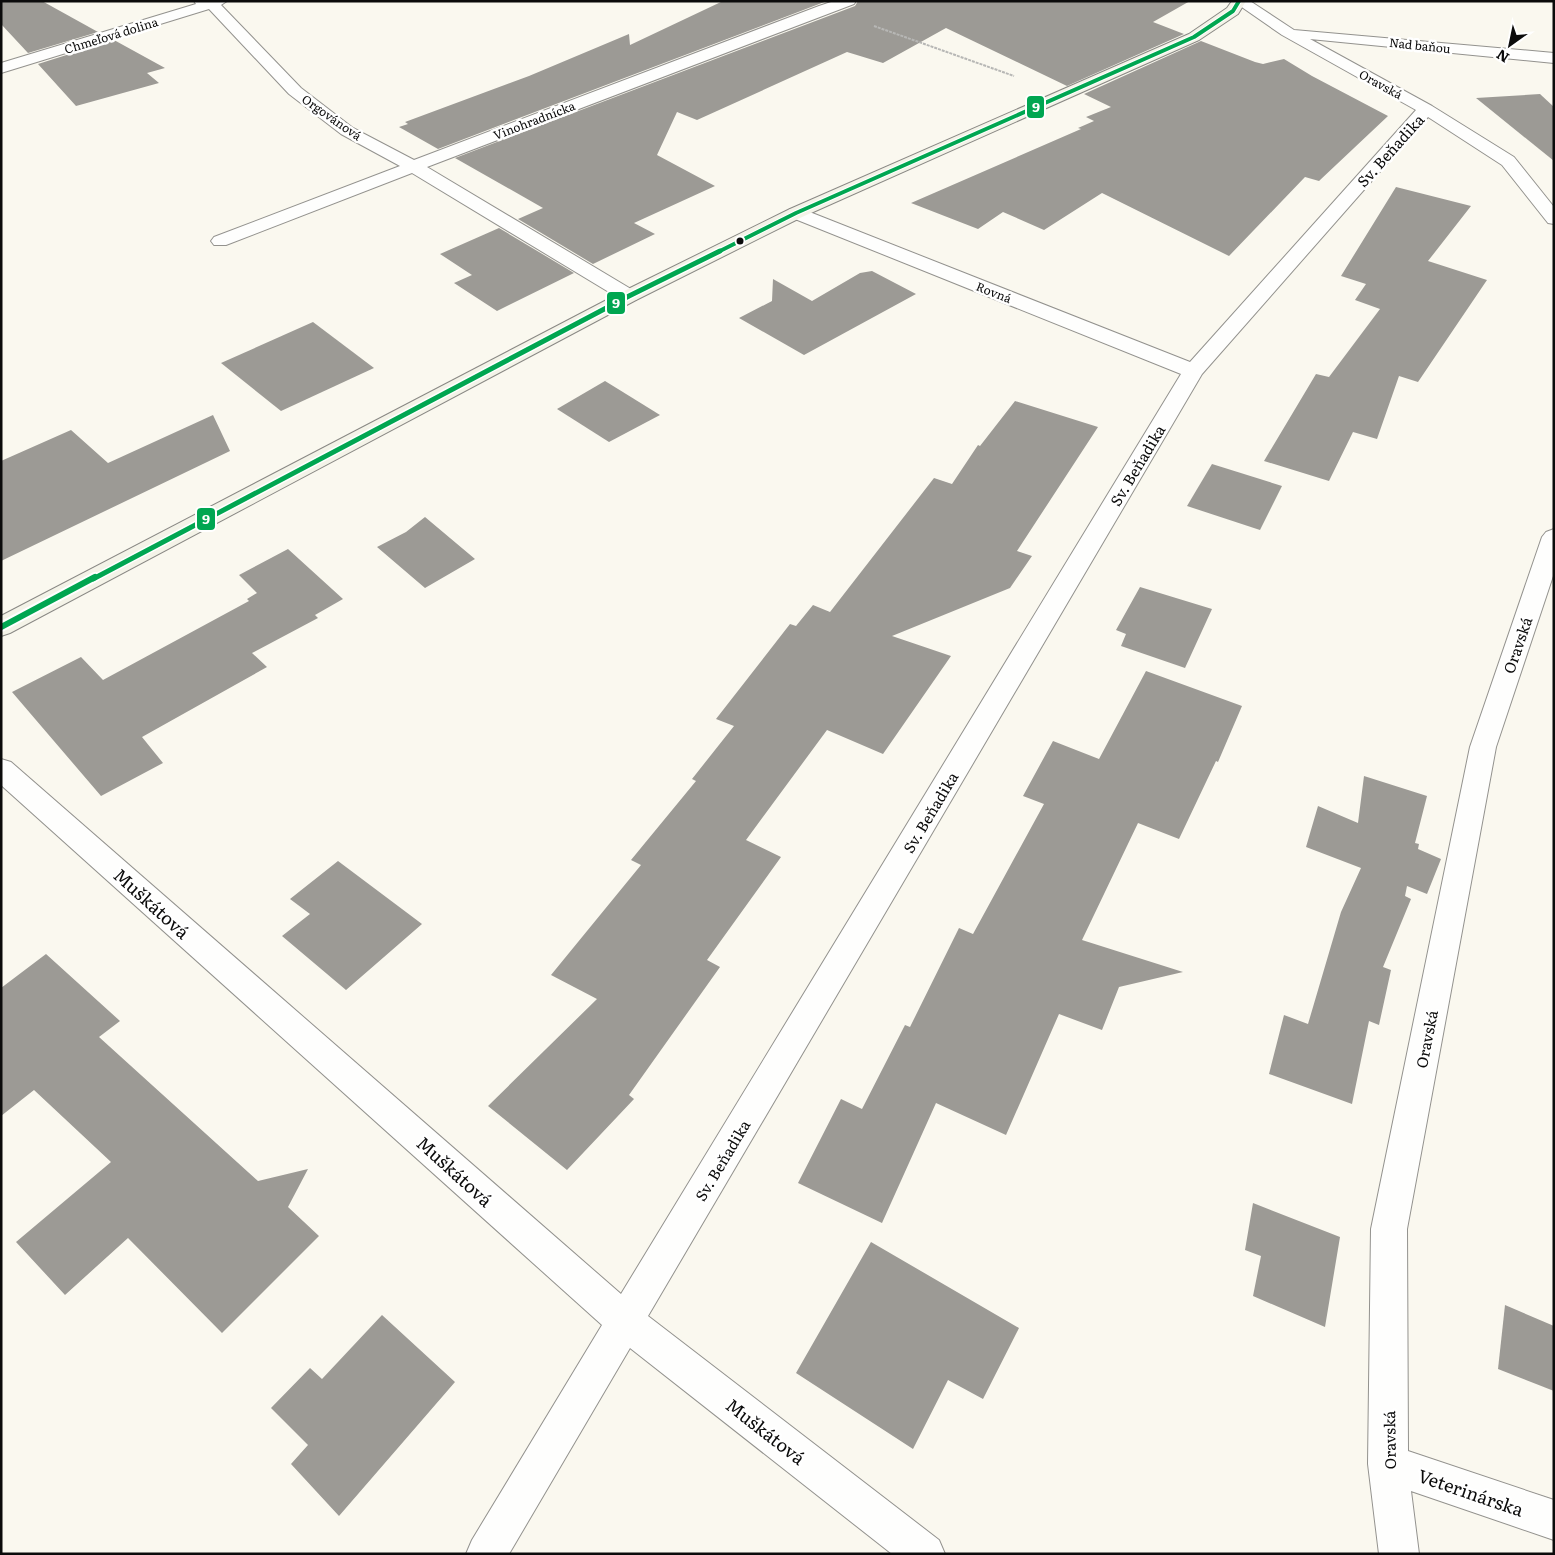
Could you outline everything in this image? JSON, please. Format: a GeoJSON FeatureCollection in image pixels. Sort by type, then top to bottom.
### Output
{"type":"FeatureCollection","features":[{"type":"Feature","properties":{"kind":"street"},"geometry":{"type":"LineString","coordinates":[[803,1],[824,9]]}},
{"type":"Feature","properties":{"kind":"street","name":"Vinohradnícka"},"geometry":{"type":"LineString","coordinates":[[220,241],[849,1]]}},
{"type":"Feature","properties":{"kind":"street"},"geometry":{"type":"LineString","coordinates":[[1,627],[628,296],[796,213],[1194,37],[1233,11],[1240,1]]}},
{"type":"Feature","properties":{"kind":"street","name":"Oravská"},"geometry":{"type":"LineString","coordinates":[[1240,1],[1287,32],[1426,109],[1508,161],[1554,219]]}},
{"type":"Feature","properties":{"kind":"street","name":"Chmeľová dolina"},"geometry":{"type":"LineString","coordinates":[[1,68],[211,2]]}},
{"type":"Feature","properties":{"kind":"street","name":"Orgovánová"},"geometry":{"type":"LineString","coordinates":[[211,2],[295,91],[347,131],[414,167],[628,296]]}},
{"type":"Feature","properties":{"kind":"street","name":"Nad baňou"},"geometry":{"type":"LineString","coordinates":[[1287,32],[1554,58]]}},
{"type":"Feature","properties":{"kind":"street","name":"Sv. Beňadika"},"geometry":{"type":"LineString","coordinates":[[486,1554],[1193,371],[1426,109]]}},
{"type":"Feature","properties":{"kind":"street","name":"Rovná"},"geometry":{"type":"LineString","coordinates":[[796,213],[1193,371]]}},
{"type":"Feature","properties":{"kind":"street","name":"Oravská"},"geometry":{"type":"LineString","coordinates":[[1399,1554],[1388,1464],[1389,1230],[1483,747],[1554,537]]}},
{"type":"Feature","properties":{"kind":"street","name":"Muškátová"},"geometry":{"type":"LineString","coordinates":[[1,770],[626,1322],[925,1554]]}},
{"type":"Feature","properties":{"kind":"street","name":"Veterinárska"},"geometry":{"type":"LineString","coordinates":[[1388,1464],[1554,1520]]}},
{"type":"Feature","properties":{"kind":"path"},"geometry":{"type":"LineString","coordinates":[[824,9],[1064,94]]}},
{"type":"Feature","properties":{"kind":"building"},"geometry":{"type":"Polygon","coordinates":[[[1,1],[42,1],[98,32],[28,53],[1,24],[1,1]]]}},
{"type":"Feature","properties":{"kind":"building"},"geometry":{"type":"Polygon","coordinates":[[[723,1],[827,1],[438,149],[399,127],[408,124],[405,122],[529,76],[629,34],[630,45],[723,1]]]}},
{"type":"Feature","properties":{"kind":"building"},"geometry":{"type":"Polygon","coordinates":[[[858,1],[1190,1],[1153,22],[1184,34],[1067,86],[946,28],[883,63],[847,52],[697,120],[677,112],[657,155],[715,186],[634,223],[655,234],[593,264],[518,219],[543,208],[455,158],[855,6],[858,1]]]}},
{"type":"Feature","properties":{"kind":"building"},"geometry":{"type":"Polygon","coordinates":[[[114,40],[165,68],[147,73],[159,83],[76,106],[38,64],[114,40]]]}},
{"type":"Feature","properties":{"kind":"building"},"geometry":{"type":"Polygon","coordinates":[[[1201,41],[1263,64],[1284,59],[1388,116],[1319,181],[1305,177],[1229,256],[1102,193],[1044,230],[1003,212],[978,229],[911,203],[1081,129],[1078,128],[1094,121],[1086,117],[1111,107],[1084,94],[1201,41]]]}},
{"type":"Feature","properties":{"kind":"building"},"geometry":{"type":"Polygon","coordinates":[[[1540,94],[1554,107],[1554,161],[1476,98],[1540,94]]]}},
{"type":"Feature","properties":{"kind":"building"},"geometry":{"type":"Polygon","coordinates":[[[1396,187],[1471,206],[1428,261],[1487,280],[1418,382],[1399,376],[1377,439],[1353,432],[1329,481],[1264,461],[1316,374],[1329,377],[1380,309],[1355,300],[1366,284],[1341,276],[1396,187]]]}},
{"type":"Feature","properties":{"kind":"building"},"geometry":{"type":"Polygon","coordinates":[[[499,228],[574,273],[497,311],[454,283],[472,275],[440,254],[499,228]]]}},
{"type":"Feature","properties":{"kind":"building"},"geometry":{"type":"Polygon","coordinates":[[[872,271],[916,294],[804,355],[739,318],[772,301],[773,279],[812,301],[860,273],[872,271]]]}},
{"type":"Feature","properties":{"kind":"building"},"geometry":{"type":"Polygon","coordinates":[[[313,322],[374,368],[281,411],[221,363],[313,322]]]}},
{"type":"Feature","properties":{"kind":"building"},"geometry":{"type":"Polygon","coordinates":[[[605,381],[660,415],[609,442],[557,409],[605,381]]]}},
{"type":"Feature","properties":{"kind":"building"},"geometry":{"type":"Polygon","coordinates":[[[1015,401],[1098,427],[1017,551],[1032,556],[1010,588],[892,636],[951,656],[883,754],[827,730],[746,840],[781,857],[707,960],[720,967],[629,1095],[634,1099],[567,1170],[488,1106],[597,999],[551,975],[641,865],[631,860],[696,781],[692,779],[734,726],[716,719],[790,624],[796,626],[813,605],[830,612],[934,478],[952,484],[978,445],[980,446],[1015,401]]]}},
{"type":"Feature","properties":{"kind":"building"},"geometry":{"type":"Polygon","coordinates":[[[213,415],[230,451],[1,561],[1,461],[71,430],[108,463],[213,415]]]}},
{"type":"Feature","properties":{"kind":"building"},"geometry":{"type":"Polygon","coordinates":[[[1212,464],[1282,486],[1260,530],[1187,506],[1212,464]]]}},
{"type":"Feature","properties":{"kind":"building"},"geometry":{"type":"Polygon","coordinates":[[[425,517],[475,559],[425,588],[377,547],[406,532],[425,517]]]}},
{"type":"Feature","properties":{"kind":"building"},"geometry":{"type":"Polygon","coordinates":[[[288,549],[343,599],[315,615],[318,618],[252,653],[267,667],[142,737],[163,763],[101,796],[12,692],[81,657],[103,680],[249,601],[247,599],[257,593],[239,575],[288,549]]]}},
{"type":"Feature","properties":{"kind":"building"},"geometry":{"type":"Polygon","coordinates":[[[1140,587],[1212,609],[1185,668],[1121,646],[1126,634],[1116,630],[1140,587]]]}},
{"type":"Feature","properties":{"kind":"building"},"geometry":{"type":"Polygon","coordinates":[[[1146,671],[1242,706],[1218,762],[1216,761],[1179,839],[1138,823],[1082,940],[1183,972],[1119,987],[1102,1030],[1059,1014],[1006,1135],[936,1103],[882,1223],[798,1183],[841,1099],[862,1109],[905,1025],[910,1027],[959,928],[973,934],[1044,804],[1023,796],[1053,741],[1099,759],[1146,671]]]}},
{"type":"Feature","properties":{"kind":"building"},"geometry":{"type":"Polygon","coordinates":[[[1364,776],[1427,796],[1415,843],[1419,844],[1418,849],[1441,859],[1427,894],[1407,886],[1405,896],[1411,899],[1383,967],[1391,970],[1379,1025],[1369,1021],[1352,1104],[1269,1074],[1284,1015],[1308,1024],[1341,912],[1361,868],[1306,847],[1318,806],[1358,823],[1364,776]]]}},
{"type":"Feature","properties":{"kind":"building"},"geometry":{"type":"Polygon","coordinates":[[[338,861],[422,924],[346,990],[282,936],[310,914],[290,899],[338,861]]]}},
{"type":"Feature","properties":{"kind":"building"},"geometry":{"type":"Polygon","coordinates":[[[46,954],[120,1021],[99,1037],[258,1181],[308,1169],[288,1207],[319,1236],[222,1333],[128,1238],[65,1295],[16,1242],[111,1162],[34,1090],[1,1116],[1,988],[46,954]]]}},
{"type":"Feature","properties":{"kind":"building"},"geometry":{"type":"Polygon","coordinates":[[[1253,1203],[1340,1237],[1325,1327],[1253,1296],[1261,1256],[1245,1250],[1253,1203]]]}},
{"type":"Feature","properties":{"kind":"building"},"geometry":{"type":"Polygon","coordinates":[[[871,1242],[1019,1328],[983,1399],[948,1380],[913,1449],[796,1373],[871,1242]]]}},
{"type":"Feature","properties":{"kind":"building"},"geometry":{"type":"Polygon","coordinates":[[[1505,1305],[1554,1326],[1554,1391],[1498,1369],[1505,1305]]]}},
{"type":"Feature","properties":{"kind":"building"},"geometry":{"type":"Polygon","coordinates":[[[382,1315],[455,1382],[339,1516],[291,1464],[308,1445],[271,1408],[310,1368],[322,1379],[382,1315]]]}},
{"type":"Feature","properties":{"kind":"transit line","name":"9"},"geometry":{"type":"LineString","coordinates":[[1,627],[629,296],[796,213],[1194,37],[1233,11],[1239,1]]}}]}
